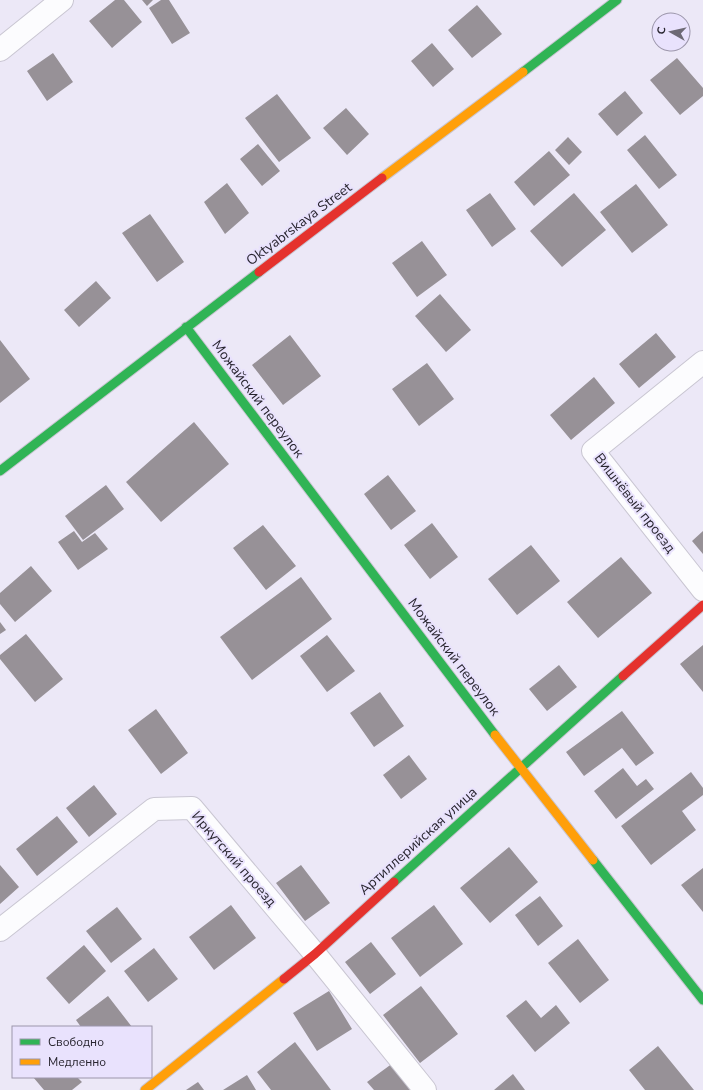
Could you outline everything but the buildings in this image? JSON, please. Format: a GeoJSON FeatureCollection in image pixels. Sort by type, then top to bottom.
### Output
{"type":"FeatureCollection","features":[{"type":"Feature","properties":{"kind":"street"},"geometry":{"type":"LineString","coordinates":[[0,50],[62,0]]}},
{"type":"Feature","properties":{"kind":"street","name":"Oktyabrskaya Street"},"geometry":{"type":"LineString","coordinates":[[0,471],[186,327],[617,0]]}},
{"type":"Feature","properties":{"kind":"street","name":"Можайский переулок"},"geometry":{"type":"LineString","coordinates":[[186,327],[520,768],[703,1000]]}},
{"type":"Feature","properties":{"kind":"street","name":"Вишнёвый проезд"},"geometry":{"type":"LineString","coordinates":[[703,362],[593,451],[703,590]]}},
{"type":"Feature","properties":{"kind":"street","name":"Артиллерийская улица"},"geometry":{"type":"LineString","coordinates":[[145,1090],[315,954],[703,605]]}},
{"type":"Feature","properties":{"kind":"street","name":"Иркутский проезд"},"geometry":{"type":"LineString","coordinates":[[0,930],[154,809],[192,808],[315,954],[425,1090]]}},
{"type":"Feature","properties":{"kind":"traffic: fast"},"geometry":{"type":"LineString","coordinates":[[523,72],[617,0]]}},
{"type":"Feature","properties":{"kind":"traffic: fast"},"geometry":{"type":"LineString","coordinates":[[0,471],[259,272]]}},
{"type":"Feature","properties":{"kind":"traffic: fast"},"geometry":{"type":"LineString","coordinates":[[186,327],[495,735]]}},
{"type":"Feature","properties":{"kind":"traffic: fast"},"geometry":{"type":"LineString","coordinates":[[394,882],[623,676]]}},
{"type":"Feature","properties":{"kind":"traffic: fast"},"geometry":{"type":"LineString","coordinates":[[593,860],[703,1000]]}},
{"type":"Feature","properties":{"kind":"traffic: slow"},"geometry":{"type":"LineString","coordinates":[[382,178],[523,72]]}},
{"type":"Feature","properties":{"kind":"traffic: slow"},"geometry":{"type":"LineString","coordinates":[[495,735],[593,860]]}},
{"type":"Feature","properties":{"kind":"traffic: slow"},"geometry":{"type":"LineString","coordinates":[[145,1090],[284,979]]}},
{"type":"Feature","properties":{"kind":"traffic: jam"},"geometry":{"type":"LineString","coordinates":[[259,272],[382,178]]}},
{"type":"Feature","properties":{"kind":"traffic: jam"},"geometry":{"type":"LineString","coordinates":[[623,676],[703,605]]}},
{"type":"Feature","properties":{"kind":"traffic: jam"},"geometry":{"type":"LineString","coordinates":[[284,979],[315,954],[394,882]]}}]}
